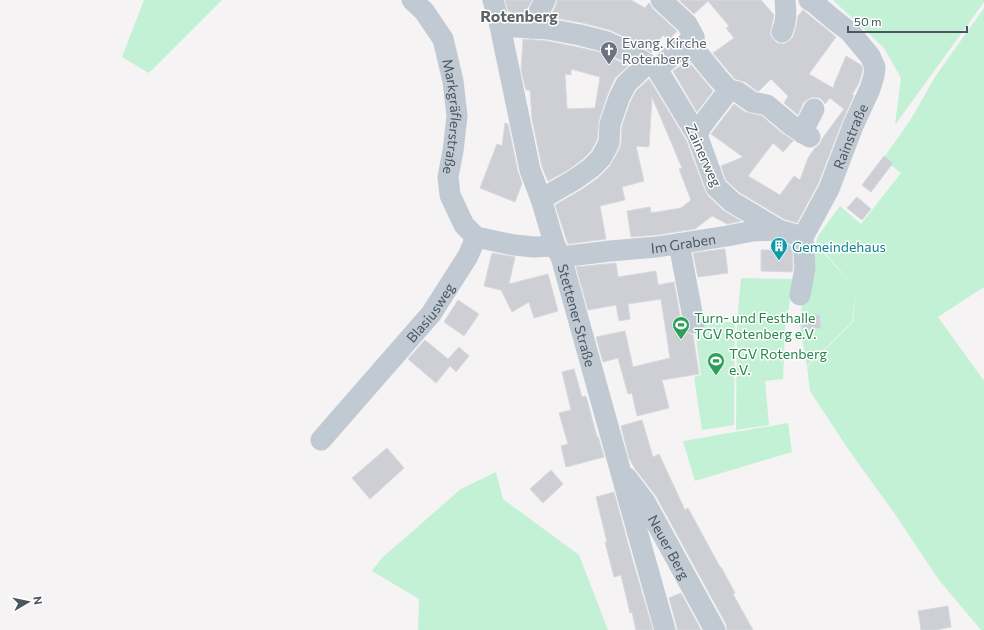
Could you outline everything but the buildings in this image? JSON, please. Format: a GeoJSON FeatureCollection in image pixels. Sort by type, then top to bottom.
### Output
{"type":"FeatureCollection","features":[{"type":"Feature","properties":{"kind":"street","name":"Markgräflerstraße"},"geometry":{"type":"LineString","coordinates":[[412,0],[424,11],[443,39],[453,81],[458,116],[448,177],[450,195],[464,225],[476,237]]}},
{"type":"Feature","properties":{"kind":"street","name":"Stettener Straße"},"geometry":{"type":"LineString","coordinates":[[493,0],[500,26],[530,170],[558,252],[665,630]]}},
{"type":"Feature","properties":{"kind":"street"},"geometry":{"type":"LineString","coordinates":[[531,28],[545,0]]}},
{"type":"Feature","properties":{"kind":"street"},"geometry":{"type":"LineString","coordinates":[[661,0],[666,3],[686,24],[694,37],[695,50],[729,90],[738,92],[752,102],[767,105],[806,135],[814,110]]}},
{"type":"Feature","properties":{"kind":"street"},"geometry":{"type":"LineString","coordinates":[[782,32],[786,23],[784,0]]}},
{"type":"Feature","properties":{"kind":"street","name":"Rainstraße"},"geometry":{"type":"LineString","coordinates":[[803,237],[829,189],[853,126],[870,89],[875,67],[870,56],[850,32],[809,0]]}},
{"type":"Feature","properties":{"kind":"street"},"geometry":{"type":"LineString","coordinates":[[500,26],[548,29],[607,42],[630,53],[652,67]]}},
{"type":"Feature","properties":{"kind":"street"},"geometry":{"type":"LineString","coordinates":[[541,199],[574,180],[591,168],[600,158],[609,143],[610,124],[619,98],[626,84],[694,37]]}},
{"type":"Feature","properties":{"kind":"street","name":"Zainerweg"},"geometry":{"type":"LineString","coordinates":[[652,67],[697,135],[716,187],[732,202],[779,230]]}},
{"type":"Feature","properties":{"kind":"street"},"geometry":{"type":"LineString","coordinates":[[697,135],[702,125],[729,90]]}},
{"type":"Feature","properties":{"kind":"street","name":"Im Graben"},"geometry":{"type":"LineString","coordinates":[[558,252],[657,248],[754,231],[779,230],[803,237]]}},
{"type":"Feature","properties":{"kind":"street"},"geometry":{"type":"LineString","coordinates":[[476,237],[558,252]]}},
{"type":"Feature","properties":{"kind":"street","name":"Blasiusweg"},"geometry":{"type":"LineString","coordinates":[[321,440],[431,314],[468,256],[476,237]]}},
{"type":"Feature","properties":{"kind":"street"},"geometry":{"type":"LineString","coordinates":[[800,295],[805,268],[803,237]]}},
{"type":"Feature","properties":{"kind":"street"},"geometry":{"type":"LineString","coordinates":[[679,244],[694,323]]}},
{"type":"Feature","properties":{"kind":"street","name":"Neuer Berg"},"geometry":{"type":"LineString","coordinates":[[619,466],[644,502],[715,630]]}},
{"type":"Feature","properties":{"kind":"green space"},"geometry":{"type":"Polygon","coordinates":[[[144,0],[222,0],[149,73],[122,57],[144,0]]]}},
{"type":"Feature","properties":{"kind":"green space"},"geometry":{"type":"Polygon","coordinates":[[[833,0],[984,0],[984,2],[895,125],[901,78],[884,48],[833,0]]]}},
{"type":"Feature","properties":{"kind":"green space"},"geometry":{"type":"Polygon","coordinates":[[[984,8],[984,287],[938,317],[984,381],[984,630],[981,630],[939,580],[895,514],[848,449],[810,391],[807,367],[853,322],[856,289],[852,322],[807,366],[799,322],[808,270],[815,244],[856,288],[816,243],[818,236],[840,206],[861,224],[901,173],[883,159],[911,119],[935,77],[984,8]]]}},
{"type":"Feature","properties":{"kind":"green space"},"geometry":{"type":"Polygon","coordinates":[[[741,278],[794,279],[785,328],[783,379],[765,381],[769,425],[736,430],[737,322],[741,278]]]}},
{"type":"Feature","properties":{"kind":"green space","name":"TGV Rotenberg e.V."},"geometry":{"type":"Polygon","coordinates":[[[735,322],[734,425],[702,430],[694,377],[701,375],[694,323],[735,322]]]}},
{"type":"Feature","properties":{"kind":"green space"},"geometry":{"type":"Polygon","coordinates":[[[788,423],[792,452],[695,481],[683,441],[788,423]]]}},
{"type":"Feature","properties":{"kind":"green space"},"geometry":{"type":"Polygon","coordinates":[[[496,472],[503,499],[579,555],[608,630],[418,630],[419,599],[372,571],[382,558],[461,489],[496,472]]]}},
{"type":"Feature","properties":{"kind":"place","name":"Evang. Kirche Rotenberg"},"geometry":{"type":"Point","coordinates":[609,65]}},
{"type":"Feature","properties":{"kind":"place","name":"Gemeindehaus"},"geometry":{"type":"Point","coordinates":[779,261]}},
{"type":"Feature","properties":{"kind":"place","name":"Turn- und Festhalle TGV Rotenberg e.V."},"geometry":{"type":"Point","coordinates":[681,340]}},
{"type":"Feature","properties":{"kind":"place","name":"TGV Rotenberg e.V."},"geometry":{"type":"Point","coordinates":[716,376]}},
{"type":"Feature","properties":{"kind":"district","name":"Rotenberg"},"geometry":{"type":"Point","coordinates":[519,15]}}]}
